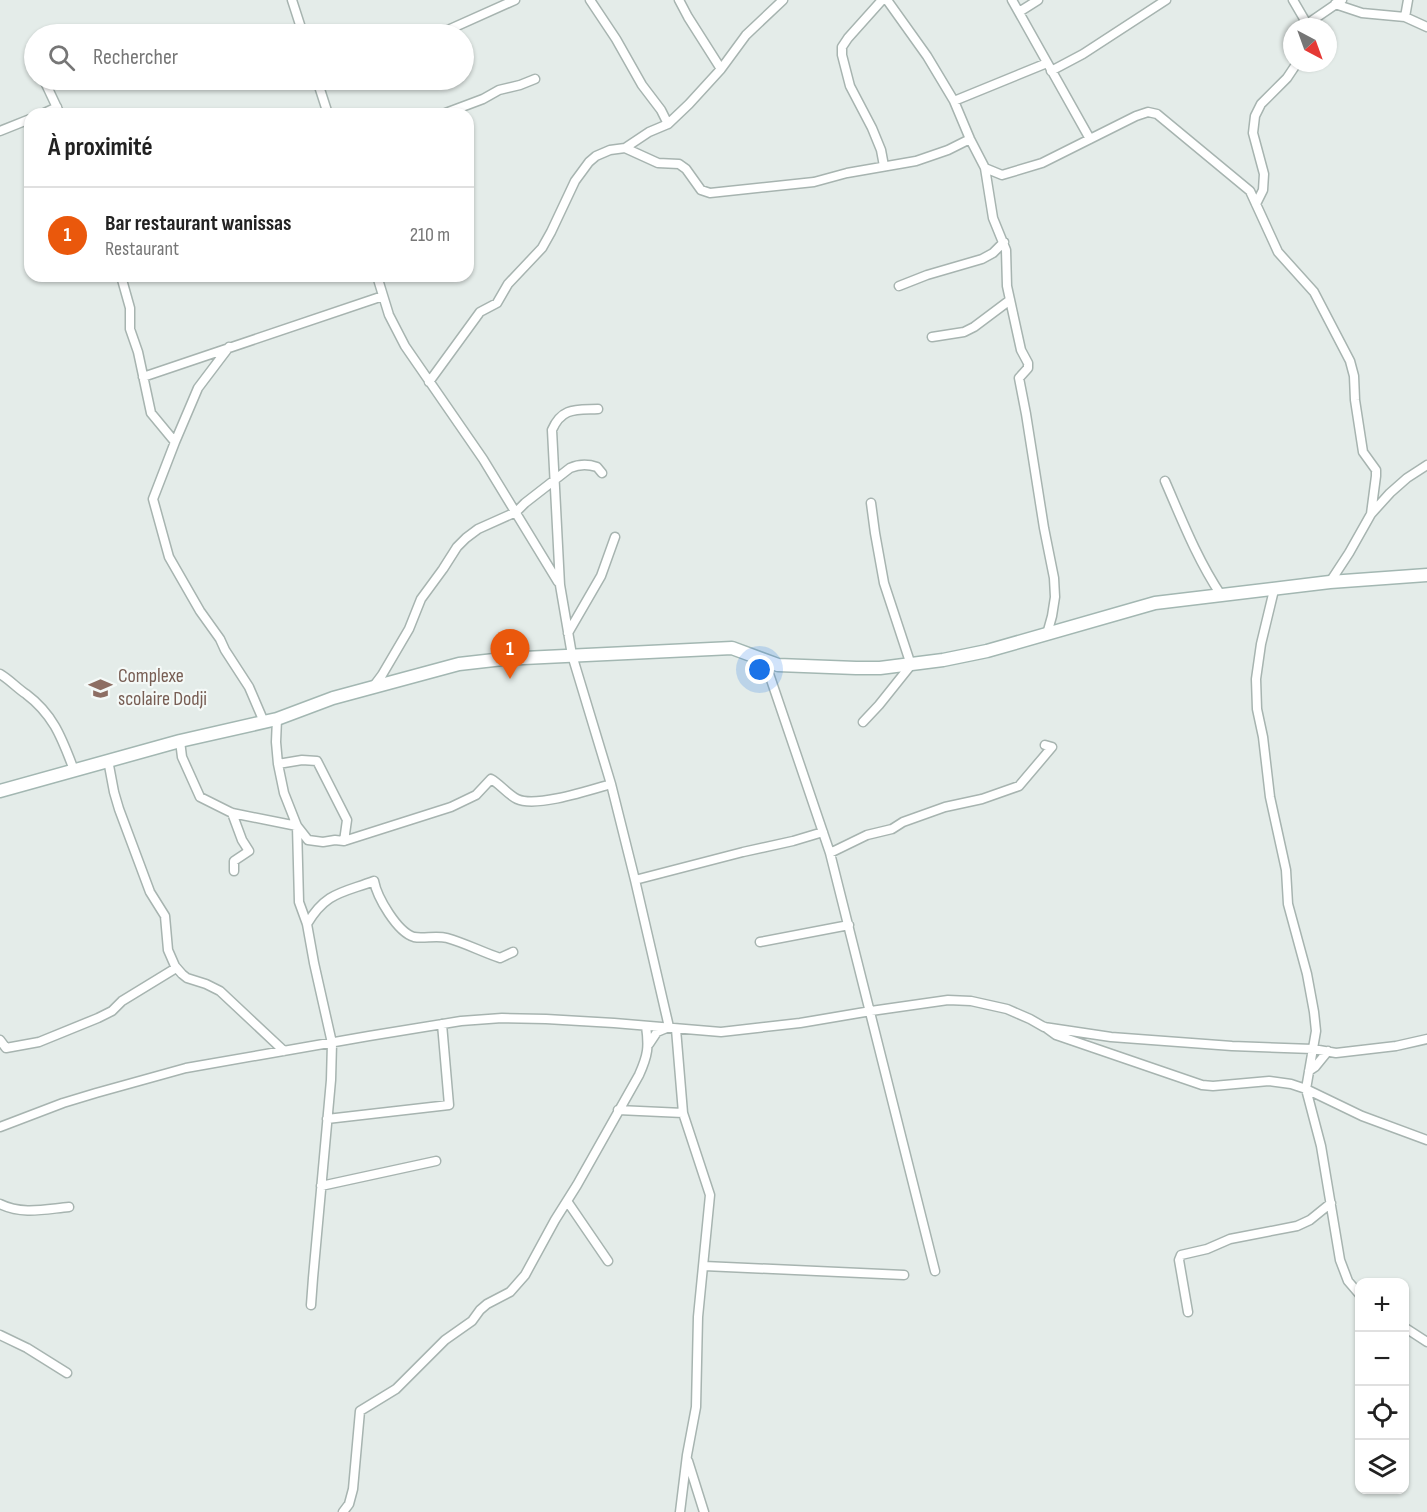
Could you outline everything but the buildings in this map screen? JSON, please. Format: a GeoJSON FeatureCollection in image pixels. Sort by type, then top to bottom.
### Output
{"type":"FeatureCollection","features":[{"type":"Feature","properties":{"kind":"main road"},"geometry":{"type":"LineString","coordinates":[[0,791],[180,741],[277,719],[333,698],[459,664],[503,659],[732,648],[778,664],[880,668],[943,660],[987,651],[1155,603],[1330,582],[1427,575]]}},
{"type":"Feature","properties":{"kind":"street"},"geometry":{"type":"LineString","coordinates":[[292,0],[300,24]]}},
{"type":"Feature","properties":{"kind":"street"},"geometry":{"type":"LineString","coordinates":[[461,24],[515,0]]}},
{"type":"Feature","properties":{"kind":"street"},"geometry":{"type":"LineString","coordinates":[[590,0],[668,124]]}},
{"type":"Feature","properties":{"kind":"street"},"geometry":{"type":"LineString","coordinates":[[679,0],[721,69]]}},
{"type":"Feature","properties":{"kind":"street"},"geometry":{"type":"LineString","coordinates":[[625,148],[668,124],[721,69],[746,34],[783,0]]}},
{"type":"Feature","properties":{"kind":"street"},"geometry":{"type":"LineString","coordinates":[[882,0],[848,38],[842,47],[842,54],[850,86],[872,128],[884,166]]}},
{"type":"Feature","properties":{"kind":"street"},"geometry":{"type":"LineString","coordinates":[[887,0],[927,56],[954,101],[985,168],[993,218],[1006,249],[1007,285],[1021,350],[1028,363],[1028,368],[1019,378],[1054,578],[1055,597],[1047,634]]}},
{"type":"Feature","properties":{"kind":"street"},"geometry":{"type":"LineString","coordinates":[[1012,0],[1090,139]]}},
{"type":"Feature","properties":{"kind":"street"},"geometry":{"type":"LineString","coordinates":[[1019,12],[1038,0]]}},
{"type":"Feature","properties":{"kind":"street"},"geometry":{"type":"LineString","coordinates":[[954,101],[1083,54],[1166,0]]}},
{"type":"Feature","properties":{"kind":"street"},"geometry":{"type":"LineString","coordinates":[[1293,0],[1303,18]]}},
{"type":"Feature","properties":{"kind":"street"},"geometry":{"type":"LineString","coordinates":[[1405,17],[1408,0]]}},
{"type":"Feature","properties":{"kind":"street"},"geometry":{"type":"LineString","coordinates":[[1318,18],[1339,2],[1362,13],[1405,17],[1427,27]]}},
{"type":"Feature","properties":{"kind":"street"},"geometry":{"type":"LineString","coordinates":[[1256,204],[1263,190],[1264,174],[1253,133],[1255,116],[1261,104],[1291,72]]}},
{"type":"Feature","properties":{"kind":"street"},"geometry":{"type":"LineString","coordinates":[[460,108],[499,90],[535,79]]}},
{"type":"Feature","properties":{"kind":"street"},"geometry":{"type":"LineString","coordinates":[[49,90],[58,108]]}},
{"type":"Feature","properties":{"kind":"street"},"geometry":{"type":"LineString","coordinates":[[323,90],[327,108]]}},
{"type":"Feature","properties":{"kind":"street"},"geometry":{"type":"LineString","coordinates":[[988,185],[1002,175],[1042,163],[1148,112],[1157,114],[1250,191],[1278,252],[1314,292],[1350,361],[1354,376],[1355,400],[1363,452],[1376,470],[1371,514]]}},
{"type":"Feature","properties":{"kind":"street"},"geometry":{"type":"LineString","coordinates":[[0,131],[24,121]]}},
{"type":"Feature","properties":{"kind":"street"},"geometry":{"type":"LineString","coordinates":[[429,382],[480,312],[497,303],[508,284],[542,248],[575,181],[589,162],[604,152],[615,148],[625,148],[658,163],[682,165],[701,190],[710,193],[814,182],[847,173],[916,161],[948,150],[970,139]]}},
{"type":"Feature","properties":{"kind":"street"},"geometry":{"type":"LineString","coordinates":[[985,168],[1002,175]]}},
{"type":"Feature","properties":{"kind":"street"},"geometry":{"type":"LineString","coordinates":[[899,286],[982,259],[993,253],[1004,242]]}},
{"type":"Feature","properties":{"kind":"street"},"geometry":{"type":"LineString","coordinates":[[123,282],[130,308],[130,329],[138,352],[151,413],[175,442]]}},
{"type":"Feature","properties":{"kind":"street"},"geometry":{"type":"LineString","coordinates":[[379,282],[396,329],[405,346],[483,459],[560,585]]}},
{"type":"Feature","properties":{"kind":"street"},"geometry":{"type":"LineString","coordinates":[[143,376],[383,296]]}},
{"type":"Feature","properties":{"kind":"street"},"geometry":{"type":"LineString","coordinates":[[932,337],[964,332],[1010,300]]}},
{"type":"Feature","properties":{"kind":"street"},"geometry":{"type":"LineString","coordinates":[[230,346],[198,388],[153,499],[169,557],[200,611],[249,687],[264,722]]}},
{"type":"Feature","properties":{"kind":"street"},"geometry":{"type":"LineString","coordinates":[[598,409],[572,411],[564,414],[554,424],[551,435],[560,585],[572,655],[611,784],[673,1028],[684,1113],[710,1195],[698,1317],[696,1407],[680,1512]]}},
{"type":"Feature","properties":{"kind":"street"},"geometry":{"type":"LineString","coordinates":[[373,687],[410,629],[421,599],[457,547],[466,538],[478,529],[516,512],[525,502],[570,468],[585,465],[597,467],[602,473]]}},
{"type":"Feature","properties":{"kind":"street"},"geometry":{"type":"LineString","coordinates":[[1330,582],[1371,514],[1399,485],[1427,465]]}},
{"type":"Feature","properties":{"kind":"street"},"geometry":{"type":"LineString","coordinates":[[1165,481],[1192,545],[1206,573],[1221,595]]}},
{"type":"Feature","properties":{"kind":"street"},"geometry":{"type":"LineString","coordinates":[[863,722],[910,665],[884,583],[874,533],[871,503]]}},
{"type":"Feature","properties":{"kind":"street"},"geometry":{"type":"LineString","coordinates":[[568,633],[601,576],[615,537]]}},
{"type":"Feature","properties":{"kind":"street"},"geometry":{"type":"LineString","coordinates":[[1274,590],[1261,644],[1256,679],[1257,709],[1270,796],[1286,870],[1288,904],[1314,1012],[1316,1031],[1306,1089],[1321,1146],[1340,1260],[1348,1281],[1355,1290]]}},
{"type":"Feature","properties":{"kind":"street"},"geometry":{"type":"LineString","coordinates":[[764,660],[830,853],[935,1271]]}},
{"type":"Feature","properties":{"kind":"street"},"geometry":{"type":"LineString","coordinates":[[0,674],[33,699],[48,714],[63,742],[74,770]]}},
{"type":"Feature","properties":{"kind":"street"},"geometry":{"type":"LineString","coordinates":[[277,719],[278,764],[284,793],[297,826],[308,840],[344,841],[451,807],[476,795],[491,779],[524,801],[561,797],[611,784]]}},
{"type":"Feature","properties":{"kind":"street"},"geometry":{"type":"LineString","coordinates":[[180,741],[182,758],[200,797],[232,813],[297,826]]}},
{"type":"Feature","properties":{"kind":"street"},"geometry":{"type":"LineString","coordinates":[[830,853],[867,835],[892,829],[903,822],[945,807],[982,799],[1018,786],[1052,747],[1045,745]]}},
{"type":"Feature","properties":{"kind":"street"},"geometry":{"type":"LineString","coordinates":[[108,760],[116,800],[145,881],[165,916],[168,950],[176,968],[188,978],[220,992],[284,1051]]}},
{"type":"Feature","properties":{"kind":"street"},"geometry":{"type":"LineString","coordinates":[[278,764],[303,760],[317,761],[347,820],[344,841]]}},
{"type":"Feature","properties":{"kind":"street"},"geometry":{"type":"LineString","coordinates":[[232,813],[242,840],[249,851],[234,861],[234,871]]}},
{"type":"Feature","properties":{"kind":"street"},"geometry":{"type":"LineString","coordinates":[[297,826],[299,902],[307,924],[332,1043],[311,1305]]}},
{"type":"Feature","properties":{"kind":"street"},"geometry":{"type":"LineString","coordinates":[[635,880],[823,832]]}},
{"type":"Feature","properties":{"kind":"street"},"geometry":{"type":"LineString","coordinates":[[307,924],[317,909],[329,898],[374,880],[376,889],[388,911],[407,934],[419,938],[445,938],[500,958],[513,952]]}},
{"type":"Feature","properties":{"kind":"street"},"geometry":{"type":"LineString","coordinates":[[760,942],[849,925]]}},
{"type":"Feature","properties":{"kind":"street"},"geometry":{"type":"LineString","coordinates":[[0,1040],[6,1048],[14,1047],[39,1042],[72,1029],[112,1011],[122,1001],[176,968]]}},
{"type":"Feature","properties":{"kind":"street"},"geometry":{"type":"LineString","coordinates":[[0,1127],[63,1103],[186,1068],[442,1024],[502,1018],[546,1018],[721,1032],[800,1023],[948,1000],[970,1001],[1007,1009],[1056,1035],[1202,1084],[1213,1086],[1269,1081],[1291,1084],[1362,1116],[1427,1140]]}},
{"type":"Feature","properties":{"kind":"street"},"geometry":{"type":"LineString","coordinates":[[327,1119],[449,1105],[442,1024]]}},
{"type":"Feature","properties":{"kind":"street"},"geometry":{"type":"LineString","coordinates":[[343,1512],[350,1504],[353,1489],[360,1411],[396,1389],[445,1340],[472,1322],[487,1304],[515,1288],[525,1275],[639,1075],[645,1061],[648,1044],[645,1026]]}},
{"type":"Feature","properties":{"kind":"street"},"geometry":{"type":"LineString","coordinates":[[1044,1027],[1111,1037],[1232,1046],[1313,1049],[1336,1053],[1427,1040]]}},
{"type":"Feature","properties":{"kind":"street"},"geometry":{"type":"LineString","coordinates":[[648,1044],[657,1032],[673,1028]]}},
{"type":"Feature","properties":{"kind":"street"},"geometry":{"type":"LineString","coordinates":[[1309,1071],[1328,1052]]}},
{"type":"Feature","properties":{"kind":"street"},"geometry":{"type":"LineString","coordinates":[[618,1110],[684,1113]]}},
{"type":"Feature","properties":{"kind":"street"},"geometry":{"type":"LineString","coordinates":[[321,1186],[436,1161]]}},
{"type":"Feature","properties":{"kind":"street"},"geometry":{"type":"LineString","coordinates":[[567,1201],[608,1261]]}},
{"type":"Feature","properties":{"kind":"street"},"geometry":{"type":"LineString","coordinates":[[1188,1312],[1179,1260],[1181,1255],[1207,1249],[1230,1239],[1298,1226],[1310,1220],[1331,1203]]}},
{"type":"Feature","properties":{"kind":"street"},"geometry":{"type":"LineString","coordinates":[[0,1204],[18,1211],[69,1207]]}},
{"type":"Feature","properties":{"kind":"street"},"geometry":{"type":"LineString","coordinates":[[704,1266],[904,1275]]}},
{"type":"Feature","properties":{"kind":"street"},"geometry":{"type":"LineString","coordinates":[[1409,1330],[1427,1342]]}},
{"type":"Feature","properties":{"kind":"street"},"geometry":{"type":"LineString","coordinates":[[0,1335],[27,1348],[67,1373]]}},
{"type":"Feature","properties":{"kind":"street"},"geometry":{"type":"LineString","coordinates":[[687,1455],[704,1512]]}},
{"type":"Feature","properties":{"kind":"place","name":"Bar restaurant wanissas"},"geometry":{"type":"Point","coordinates":[510,679]}},
{"type":"Feature","properties":{"kind":"place","name":"Complexe scolaire Dodji"},"geometry":{"type":"Point","coordinates":[100,688]}}]}
